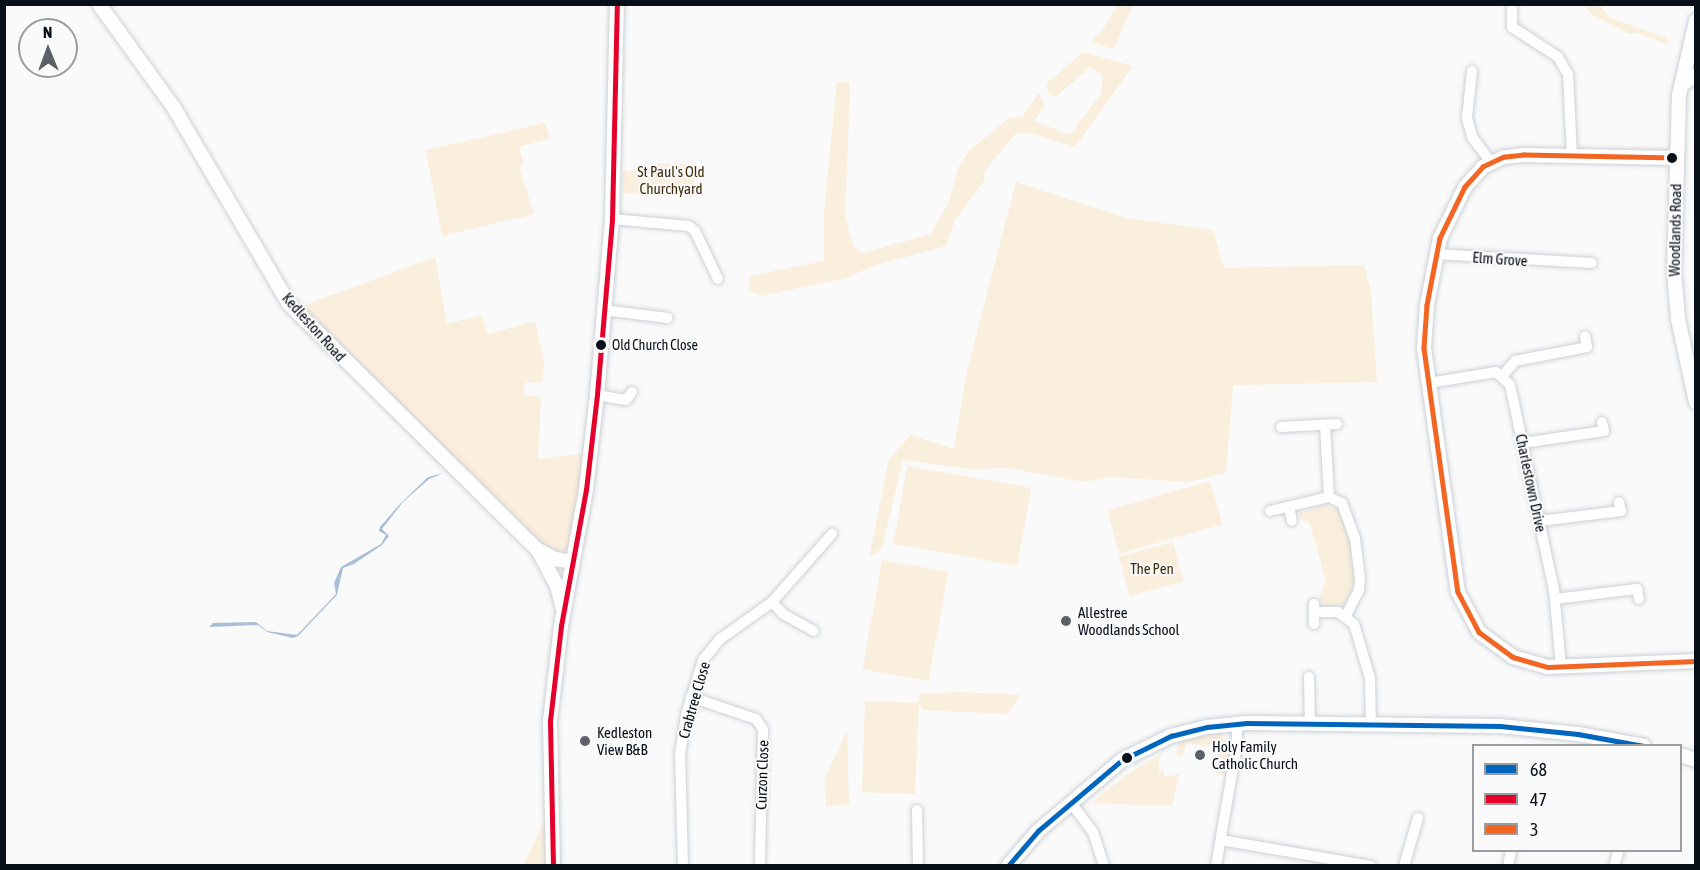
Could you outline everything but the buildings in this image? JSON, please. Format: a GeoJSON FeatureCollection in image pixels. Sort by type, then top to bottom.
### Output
{"type":"FeatureCollection","features":[{"type":"Feature","properties":{"kind":"street","name":"Kedleston Road"},"geometry":{"type":"LineString","coordinates":[[99,4],[174,108],[289,304],[538,550],[560,594],[563,614]]}},
{"type":"Feature","properties":{"kind":"street"},"geometry":{"type":"LineString","coordinates":[[548,567],[572,567],[597,395],[612,219],[617,4]]}},
{"type":"Feature","properties":{"kind":"street"},"geometry":{"type":"LineString","coordinates":[[1512,4],[1510,32],[1558,57],[1568,74],[1572,156]]}},
{"type":"Feature","properties":{"kind":"street","name":"Woodlands Road"},"geometry":{"type":"LineString","coordinates":[[1695,21],[1690,59],[1681,85],[1676,158],[1675,298],[1695,402]]}},
{"type":"Feature","properties":{"kind":"street"},"geometry":{"type":"LineString","coordinates":[[1472,71],[1467,118],[1472,137],[1491,162]]}},
{"type":"Feature","properties":{"kind":"street"},"geometry":{"type":"LineString","coordinates":[[1681,85],[1695,75]]}},
{"type":"Feature","properties":{"kind":"street"},"geometry":{"type":"LineString","coordinates":[[1676,158],[1513,155],[1491,162],[1473,177],[1457,201],[1436,254],[1423,336],[1462,604],[1479,632],[1501,651],[1529,663],[1561,668],[1695,661]]}},
{"type":"Feature","properties":{"kind":"street"},"geometry":{"type":"LineString","coordinates":[[612,219],[689,226],[695,231],[718,279]]}},
{"type":"Feature","properties":{"kind":"street","name":"Elm Grove"},"geometry":{"type":"LineString","coordinates":[[1436,254],[1564,256],[1592,264]]}},
{"type":"Feature","properties":{"kind":"street"},"geometry":{"type":"LineString","coordinates":[[603,310],[668,318]]}},
{"type":"Feature","properties":{"kind":"street"},"geometry":{"type":"LineString","coordinates":[[1429,383],[1496,372],[1503,375],[1515,361],[1587,347],[1585,336]]}},
{"type":"Feature","properties":{"kind":"street","name":"Charlestown Drive"},"geometry":{"type":"LineString","coordinates":[[1503,375],[1512,393],[1540,521],[1555,599],[1561,668]]}},
{"type":"Feature","properties":{"kind":"street"},"geometry":{"type":"LineString","coordinates":[[597,395],[626,400],[632,392]]}},
{"type":"Feature","properties":{"kind":"street"},"geometry":{"type":"LineString","coordinates":[[1523,443],[1604,431],[1602,422]]}},
{"type":"Feature","properties":{"kind":"street"},"geometry":{"type":"LineString","coordinates":[[1281,427],[1331,425],[1329,497]]}},
{"type":"Feature","properties":{"kind":"street"},"geometry":{"type":"LineString","coordinates":[[1270,511],[1329,497],[1342,503],[1358,557],[1359,590],[1346,615]]}},
{"type":"Feature","properties":{"kind":"street"},"geometry":{"type":"LineString","coordinates":[[1540,521],[1621,511],[1619,502]]}},
{"type":"Feature","properties":{"kind":"street"},"geometry":{"type":"LineString","coordinates":[[1289,507],[1292,521]]}},
{"type":"Feature","properties":{"kind":"street","name":"Crabtree Close"},"geometry":{"type":"LineString","coordinates":[[682,866],[678,779],[682,734],[703,660],[712,646],[772,602],[817,559],[832,534]]}},
{"type":"Feature","properties":{"kind":"street","name":"Kedleston Road"},"geometry":{"type":"LineString","coordinates":[[538,550],[572,567],[563,614],[550,721],[553,866]]}},
{"type":"Feature","properties":{"kind":"street"},"geometry":{"type":"LineString","coordinates":[[1555,599],[1637,589],[1639,600]]}},
{"type":"Feature","properties":{"kind":"street"},"geometry":{"type":"LineString","coordinates":[[772,602],[783,614],[805,619],[814,631]]}},
{"type":"Feature","properties":{"kind":"street"},"geometry":{"type":"LineString","coordinates":[[1314,613],[1346,615]]}},
{"type":"Feature","properties":{"kind":"street"},"geometry":{"type":"LineString","coordinates":[[1346,615],[1356,629],[1368,669],[1371,725]]}},
{"type":"Feature","properties":{"kind":"street"},"geometry":{"type":"LineString","coordinates":[[1309,677],[1310,723]]}},
{"type":"Feature","properties":{"kind":"street","name":"Curzon Close"},"geometry":{"type":"LineString","coordinates":[[691,697],[756,719],[763,729],[759,866]]}},
{"type":"Feature","properties":{"kind":"street"},"geometry":{"type":"LineString","coordinates":[[1008,866],[1038,831],[1122,760],[1148,746],[1193,730],[1237,723],[1520,727],[1631,744]]}},
{"type":"Feature","properties":{"kind":"street"},"geometry":{"type":"LineString","coordinates":[[1216,866],[1237,744],[1237,723]]}},
{"type":"Feature","properties":{"kind":"street"},"geometry":{"type":"LineString","coordinates":[[1071,802],[1093,832],[1104,866]]}},
{"type":"Feature","properties":{"kind":"street"},"geometry":{"type":"LineString","coordinates":[[918,866],[920,815]]}},
{"type":"Feature","properties":{"kind":"street"},"geometry":{"type":"LineString","coordinates":[[1404,866],[1418,818]]}},
{"type":"Feature","properties":{"kind":"street"},"geometry":{"type":"LineString","coordinates":[[1221,840],[1323,861],[1371,866]]}},
{"type":"Feature","properties":{"kind":"green space"},"geometry":{"type":"Polygon","coordinates":[[[1116,5],[1133,5],[1114,49],[1091,42],[1103,30],[1116,5]]]}},
{"type":"Feature","properties":{"kind":"green space"},"geometry":{"type":"Polygon","coordinates":[[[1584,5],[1600,5],[1610,18],[1667,38],[1668,45],[1638,33],[1630,34],[1594,16],[1584,5]]]}},
{"type":"Feature","properties":{"kind":"green space"},"geometry":{"type":"Polygon","coordinates":[[[1083,52],[1133,66],[1075,147],[1026,132],[1015,134],[985,171],[984,181],[955,220],[946,246],[876,265],[846,278],[761,296],[749,290],[750,276],[824,261],[824,211],[837,82],[849,82],[850,91],[845,216],[853,246],[863,253],[931,234],[948,204],[959,166],[970,150],[1008,119],[1023,116],[1039,93],[1045,106],[1034,121],[1070,135],[1101,94],[1103,75],[1090,67],[1056,97],[1049,94],[1046,84],[1083,52]]]}},
{"type":"Feature","properties":{"kind":"green space"},"geometry":{"type":"Polygon","coordinates":[[[545,123],[550,138],[519,147],[524,165],[519,166],[534,214],[442,236],[426,150],[545,123]]]}},
{"type":"Feature","properties":{"kind":"green space","name":"St Paul's Old Churchyard"},"geometry":{"type":"Polygon","coordinates":[[[657,163],[695,164],[695,197],[623,193],[623,171],[656,172],[657,163]]]}},
{"type":"Feature","properties":{"kind":"green space"},"geometry":{"type":"Polygon","coordinates":[[[1016,182],[1126,218],[1213,230],[1224,268],[1364,265],[1371,292],[1377,382],[1233,385],[1226,473],[1189,482],[1111,477],[1083,482],[1008,468],[972,469],[903,460],[882,548],[869,558],[889,459],[911,435],[954,449],[967,371],[1016,182]]]}},
{"type":"Feature","properties":{"kind":"green space"},"geometry":{"type":"Polygon","coordinates":[[[435,257],[447,324],[481,315],[488,334],[535,321],[544,362],[542,383],[525,382],[524,395],[541,397],[538,459],[586,453],[569,552],[565,556],[542,549],[297,308],[435,257]]]}},
{"type":"Feature","properties":{"kind":"green space"},"geometry":{"type":"Polygon","coordinates":[[[907,466],[1031,488],[1017,566],[893,544],[907,466]]]}},
{"type":"Feature","properties":{"kind":"green space"},"geometry":{"type":"Polygon","coordinates":[[[1210,481],[1222,524],[1120,554],[1107,510],[1210,481]]]}},
{"type":"Feature","properties":{"kind":"green space"},"geometry":{"type":"Polygon","coordinates":[[[1326,505],[1338,510],[1344,519],[1352,549],[1356,581],[1343,607],[1326,606],[1319,599],[1326,581],[1310,524],[1300,519],[1300,513],[1326,505]]]}},
{"type":"Feature","properties":{"kind":"green space","name":"The Pen"},"geometry":{"type":"Polygon","coordinates":[[[1173,542],[1184,582],[1130,596],[1119,556],[1173,542]]]}},
{"type":"Feature","properties":{"kind":"green space"},"geometry":{"type":"Polygon","coordinates":[[[882,560],[948,572],[929,681],[863,669],[882,560]]]}},
{"type":"Feature","properties":{"kind":"green space"},"geometry":{"type":"Polygon","coordinates":[[[957,692],[1021,695],[1007,714],[923,710],[919,704],[915,794],[862,792],[865,701],[918,703],[921,694],[957,692]]]}},
{"type":"Feature","properties":{"kind":"green space"},"geometry":{"type":"Polygon","coordinates":[[[847,731],[849,804],[826,807],[825,778],[847,731]]]}},
{"type":"Feature","properties":{"kind":"green space"},"geometry":{"type":"Polygon","coordinates":[[[1219,732],[1232,748],[1227,776],[1216,773],[1217,754],[1211,753],[1211,747],[1186,743],[1183,757],[1176,755],[1180,740],[1219,732]]]}},
{"type":"Feature","properties":{"kind":"green space"},"geometry":{"type":"Polygon","coordinates":[[[1161,754],[1158,770],[1164,771],[1164,777],[1179,774],[1172,806],[1092,803],[1126,775],[1161,754]]]}},
{"type":"Feature","properties":{"kind":"green space"},"geometry":{"type":"Polygon","coordinates":[[[546,818],[545,865],[523,866],[546,818]]]}},
{"type":"Feature","properties":{"kind":"water"},"geometry":{"type":"Polygon","coordinates":[[[444,473],[429,479],[403,502],[382,529],[389,536],[382,545],[354,564],[343,568],[337,595],[298,636],[293,638],[267,632],[258,625],[209,627],[213,623],[256,622],[267,631],[297,635],[336,594],[334,583],[341,567],[381,544],[386,535],[379,531],[380,527],[399,505],[428,477],[444,473]]]}},
{"type":"Feature","properties":{"kind":"transit line","name":"47"},"geometry":{"type":"LineString","coordinates":[[553,866],[550,721],[561,626],[586,490],[597,395],[612,219],[617,4]]}},
{"type":"Feature","properties":{"kind":"transit line","name":"3"},"geometry":{"type":"LineString","coordinates":[[1676,158],[1524,155],[1504,157],[1483,167],[1465,187],[1440,238],[1427,305],[1424,348],[1458,592],[1479,632],[1513,657],[1548,667],[1696,661]]}},
{"type":"Feature","properties":{"kind":"transit line","name":"68"},"geometry":{"type":"LineString","coordinates":[[1008,866],[1038,831],[1122,760],[1171,736],[1207,727],[1247,723],[1500,726],[1578,734],[1633,744]]}},
{"type":"Feature","properties":{"kind":"place","name":"Old Church Close"},"geometry":{"type":"Point","coordinates":[601,345]}},
{"type":"Feature","properties":{"kind":"place","name":"Allestree Woodlands School"},"geometry":{"type":"Point","coordinates":[1066,621]}},
{"type":"Feature","properties":{"kind":"place","name":"Kedleston View B&B"},"geometry":{"type":"Point","coordinates":[585,741]}},
{"type":"Feature","properties":{"kind":"place","name":"Holy Family Catholic Church"},"geometry":{"type":"Point","coordinates":[1200,755]}}]}
